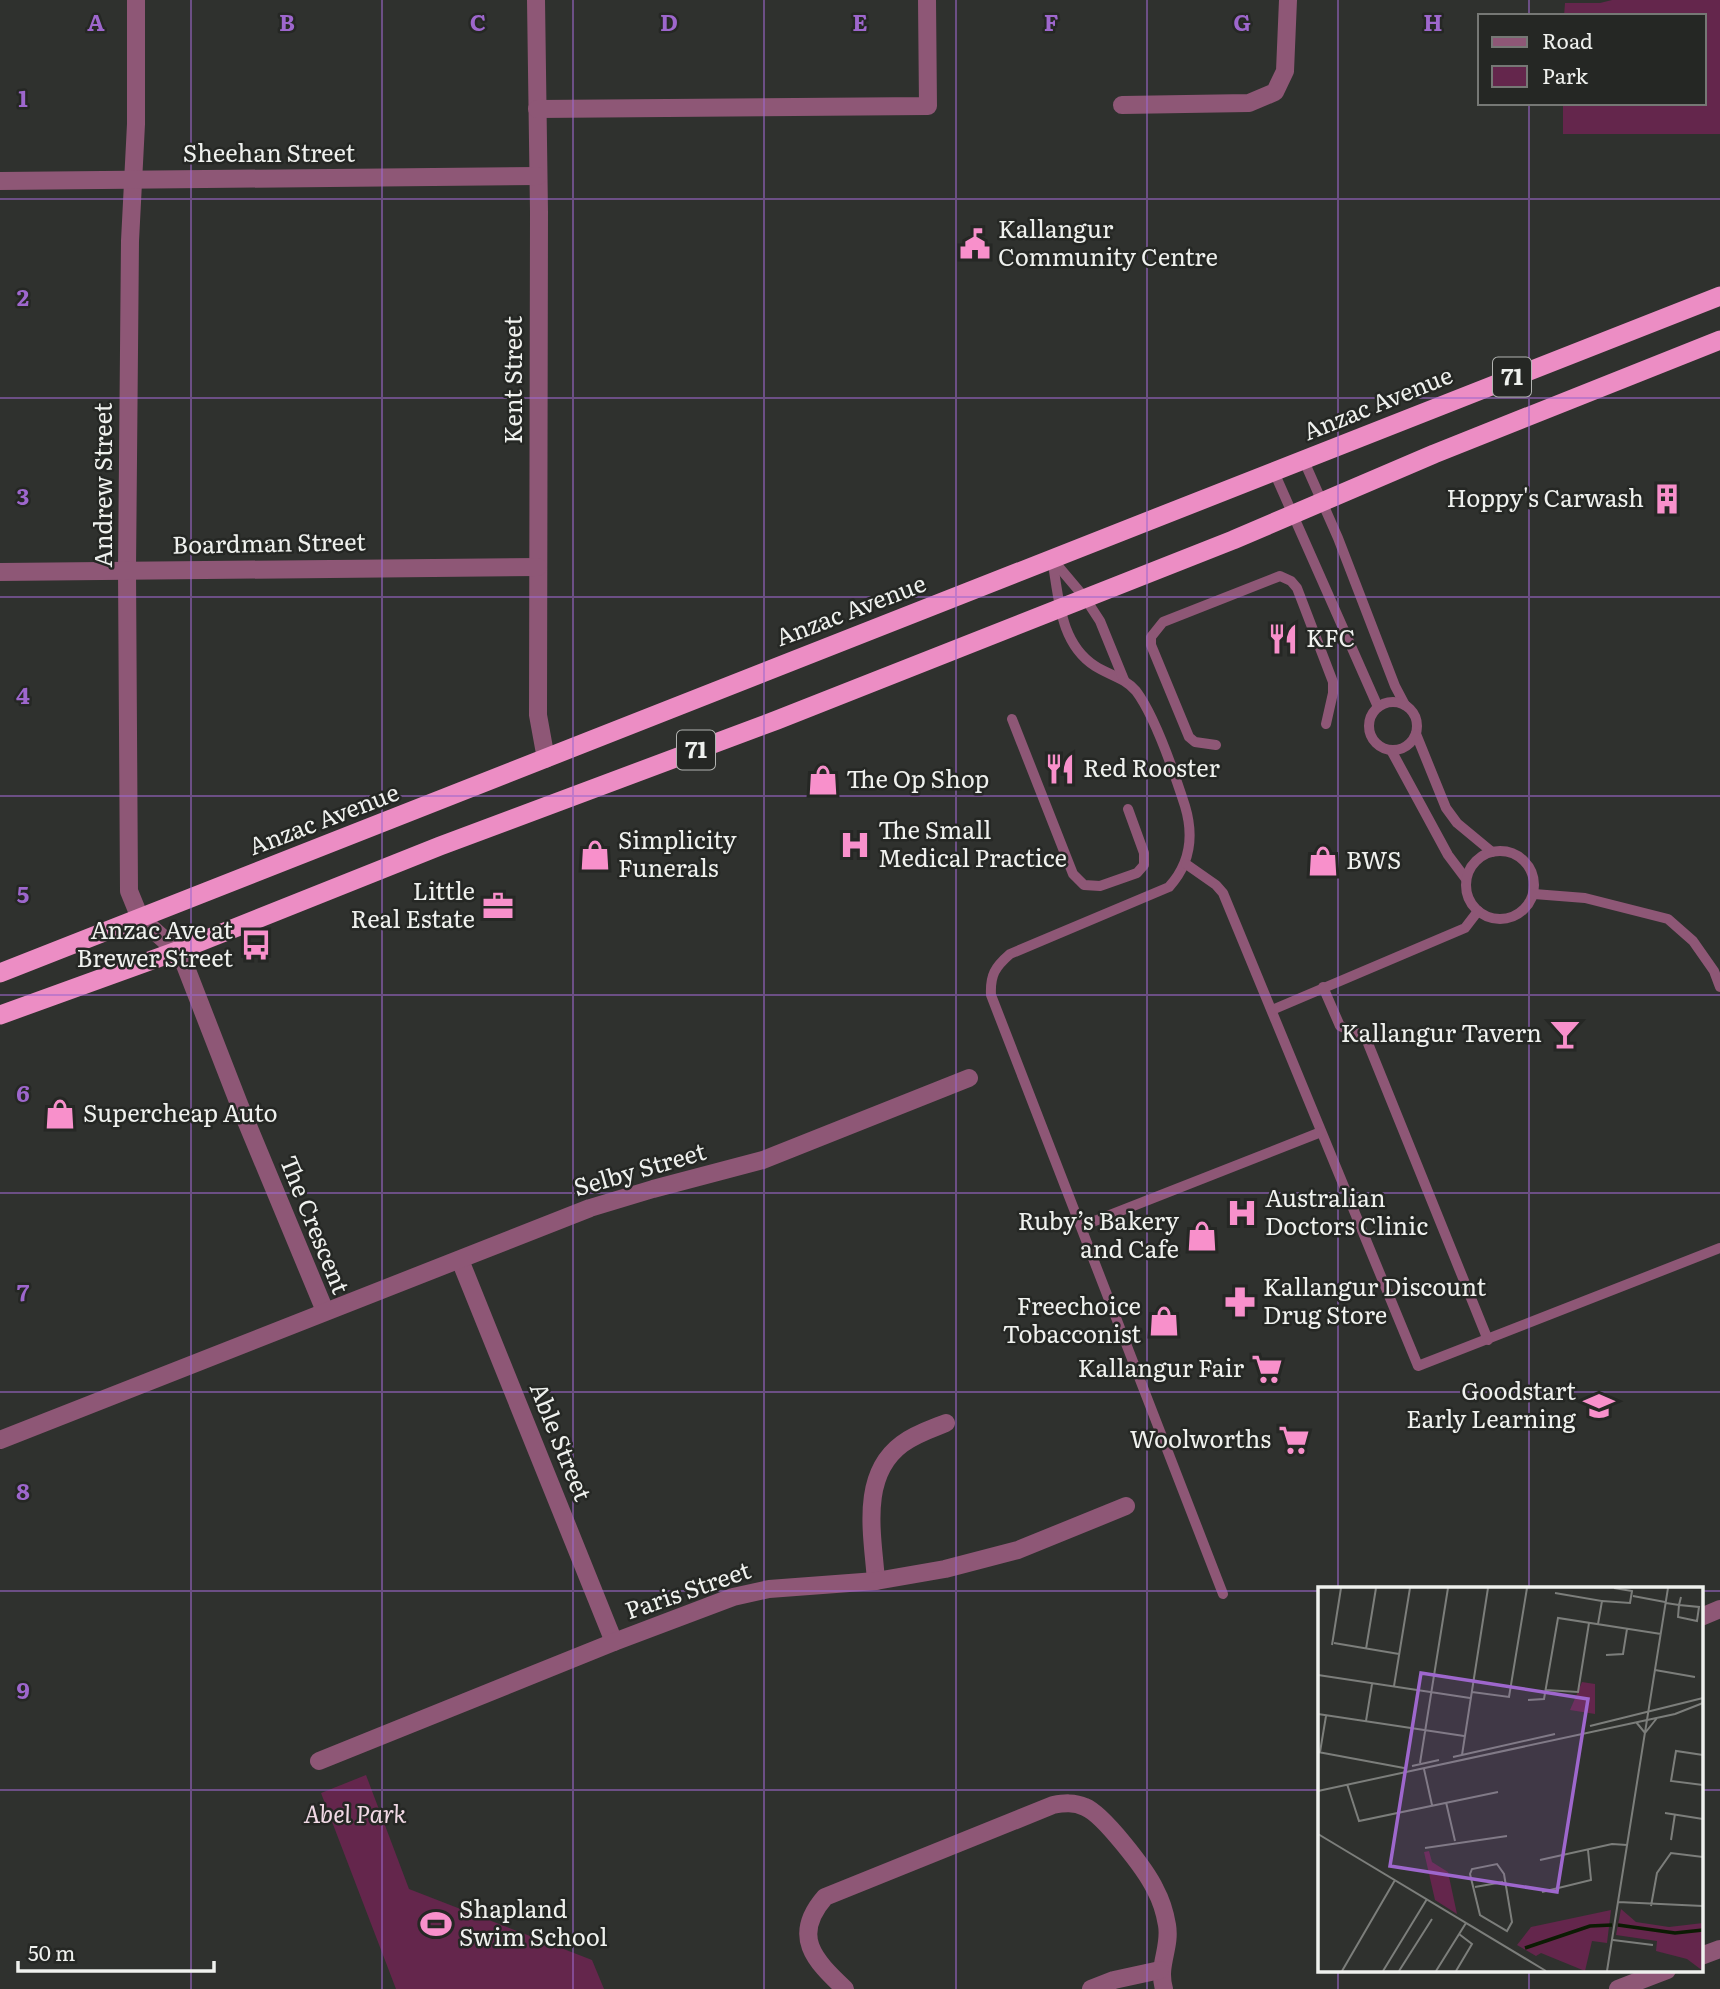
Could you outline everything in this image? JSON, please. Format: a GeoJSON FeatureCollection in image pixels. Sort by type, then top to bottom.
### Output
{"type":"FeatureCollection","features":[{"type":"Feature","properties":{"kind":"highway","name":"Anzac Avenue"},"geometry":{"type":"LineString","coordinates":[[0,973],[1720,296]]}},
{"type":"Feature","properties":{"kind":"highway","name":"71"},"geometry":{"type":"LineString","coordinates":[[0,1014],[177,951],[440,846],[786,716],[1294,516],[1434,454],[1720,340]]}},
{"type":"Feature","properties":{"kind":"street","name":"Andrew Street"},"geometry":{"type":"LineString","coordinates":[[136,0],[134,180],[130,241],[127,873],[133,905],[140,918]]}},
{"type":"Feature","properties":{"kind":"street","name":"Kent Street"},"geometry":{"type":"LineString","coordinates":[[536,0],[538,715],[546,759]]}},
{"type":"Feature","properties":{"kind":"street"},"geometry":{"type":"LineString","coordinates":[[537,109],[928,106],[928,0]]}},
{"type":"Feature","properties":{"kind":"street"},"geometry":{"type":"LineString","coordinates":[[1122,105],[1250,103],[1275,92],[1285,71],[1288,0]]}},
{"type":"Feature","properties":{"kind":"street","name":"Sheehan Street"},"geometry":{"type":"LineString","coordinates":[[0,181],[538,176]]}},
{"type":"Feature","properties":{"kind":"street","name":"Boardman Street"},"geometry":{"type":"LineString","coordinates":[[0,572],[538,567]]}},
{"type":"Feature","properties":{"kind":"street"},"geometry":{"type":"LineString","coordinates":[[140,918],[177,951]]}},
{"type":"Feature","properties":{"kind":"street","name":"The Crescent"},"geometry":{"type":"LineString","coordinates":[[0,1440],[325,1311],[239,1104],[185,964],[177,951]]}},
{"type":"Feature","properties":{"kind":"street","name":"Selby Street"},"geometry":{"type":"LineString","coordinates":[[325,1311],[600,1205],[763,1160],[969,1078]]}},
{"type":"Feature","properties":{"kind":"street","name":"Able Street"},"geometry":{"type":"LineString","coordinates":[[460,1260],[614,1642]]}},
{"type":"Feature","properties":{"kind":"street"},"geometry":{"type":"LineString","coordinates":[[876,1581],[871,1509],[872,1493],[878,1475],[888,1457],[900,1445],[946,1423]]}},
{"type":"Feature","properties":{"kind":"street","name":"Paris Street"},"geometry":{"type":"LineString","coordinates":[[319,1762],[614,1642],[749,1592],[876,1581],[933,1572],[1018,1550],[1126,1506]]}},
{"type":"Feature","properties":{"kind":"street"},"geometry":{"type":"LineString","coordinates":[[1702,1617],[1720,1609]]}},
{"type":"Feature","properties":{"kind":"street"},"geometry":{"type":"LineString","coordinates":[[845,1989],[816,1960],[808,1939],[812,1916],[825,1897],[1063,1803],[1074,1803],[1094,1811],[1144,1871],[1155,1889],[1168,1928],[1160,1970],[1164,1989]]}},
{"type":"Feature","properties":{"kind":"street"},"geometry":{"type":"LineString","coordinates":[[1702,1956],[1720,1949]]}},
{"type":"Feature","properties":{"kind":"street"},"geometry":{"type":"LineString","coordinates":[[1091,1989],[1114,1980],[1160,1970]]}},
{"type":"Feature","properties":{"kind":"street"},"geometry":{"type":"LineString","coordinates":[[1618,1989],[1662,1972]]}},
{"type":"Feature","properties":{"kind":"lane"},"geometry":{"type":"LineString","coordinates":[[1304,461],[1395,686],[1405,705],[1415,715],[1416,734],[1446,808],[1457,823],[1492,852]]}},
{"type":"Feature","properties":{"kind":"lane"},"geometry":{"type":"LineString","coordinates":[[1274,472],[1377,707]]}},
{"type":"Feature","properties":{"kind":"lane"},"geometry":{"type":"LineString","coordinates":[[1052,559],[1085,598],[1103,627],[1124,680],[1146,705],[1189,820],[1186,864],[1169,887],[1010,954],[996,966],[990,980],[991,995],[1223,1594]]}},
{"type":"Feature","properties":{"kind":"lane"},"geometry":{"type":"LineString","coordinates":[[1052,559],[1069,640],[1096,667],[1124,680]]}},
{"type":"Feature","properties":{"kind":"lane"},"geometry":{"type":"LineString","coordinates":[[1216,745],[1195,742],[1184,730],[1150,645],[1151,637],[1163,622],[1280,576],[1291,581],[1297,588],[1331,672],[1333,693],[1326,724]]}},
{"type":"Feature","properties":{"kind":"lane"},"geometry":{"type":"LineString","coordinates":[[1405,705],[1391,702],[1377,707],[1369,720],[1371,737],[1382,748],[1391,750],[1406,746],[1416,734]]}},
{"type":"Feature","properties":{"kind":"lane"},"geometry":{"type":"LineString","coordinates":[[1012,719],[1073,874],[1084,885],[1100,886],[1137,873],[1144,864],[1144,853],[1128,808]]}},
{"type":"Feature","properties":{"kind":"lane"},"geometry":{"type":"LineString","coordinates":[[1391,750],[1448,855],[1466,879]]}},
{"type":"Feature","properties":{"kind":"lane"},"geometry":{"type":"LineString","coordinates":[[1492,852],[1509,852],[1524,860],[1534,876],[1534,894],[1523,911],[1515,916],[1496,919],[1478,911],[1471,902],[1466,891],[1466,879],[1475,862],[1492,852]]}},
{"type":"Feature","properties":{"kind":"lane"},"geometry":{"type":"LineString","coordinates":[[1186,864],[1223,892],[1418,1366],[1720,1248]]}},
{"type":"Feature","properties":{"kind":"lane"},"geometry":{"type":"LineString","coordinates":[[1534,894],[1586,898],[1668,919],[1693,941],[1714,971],[1720,987]]}},
{"type":"Feature","properties":{"kind":"lane"},"geometry":{"type":"LineString","coordinates":[[1272,1010],[1465,928],[1478,911]]}},
{"type":"Feature","properties":{"kind":"lane"},"geometry":{"type":"LineString","coordinates":[[1324,987],[1340,1026],[1365,1035],[1488,1340]]}},
{"type":"Feature","properties":{"kind":"lane"},"geometry":{"type":"LineString","coordinates":[[1082,1226],[1321,1132]]}},
{"type":"Feature","properties":{"kind":"green space"},"geometry":{"type":"Polygon","coordinates":[[[1612,0],[1720,0],[1720,134],[1563,134],[1563,105],[1706,105],[1706,14],[1564,14],[1565,3],[1600,3],[1612,0]]]}},
{"type":"Feature","properties":{"kind":"green space","name":"Shapland Swim School"},"geometry":{"type":"Polygon","coordinates":[[[366,1775],[409,1889],[592,1960],[604,1989],[396,1989],[321,1793],[366,1775]]]}},
{"type":"Feature","properties":{"kind":"place","name":"Kallangur Community Centre"},"geometry":{"type":"Point","coordinates":[975,244]}},
{"type":"Feature","properties":{"kind":"place","name":"Hoppy's Carwash"},"geometry":{"type":"Point","coordinates":[1667,499]}},
{"type":"Feature","properties":{"kind":"place","name":"KFC"},"geometry":{"type":"Point","coordinates":[1283,639]}},
{"type":"Feature","properties":{"kind":"place","name":"Red Rooster"},"geometry":{"type":"Point","coordinates":[1060,769]}},
{"type":"Feature","properties":{"kind":"place","name":"The Op Shop"},"geometry":{"type":"Point","coordinates":[823,780]}},
{"type":"Feature","properties":{"kind":"place","name":"The Small Medical Practice"},"geometry":{"type":"Point","coordinates":[855,845]}},
{"type":"Feature","properties":{"kind":"place","name":"Simplicity Funerals"},"geometry":{"type":"Point","coordinates":[595,855]}},
{"type":"Feature","properties":{"kind":"place","name":"BWS"},"geometry":{"type":"Point","coordinates":[1323,861]}},
{"type":"Feature","properties":{"kind":"place","name":"Little Real Estate"},"geometry":{"type":"Point","coordinates":[498,906]}},
{"type":"Feature","properties":{"kind":"place","name":"Anzac Ave at Brewer Street"},"geometry":{"type":"Point","coordinates":[256,945]}},
{"type":"Feature","properties":{"kind":"place","name":"Kallangur Tavern"},"geometry":{"type":"Point","coordinates":[1565,1034]}},
{"type":"Feature","properties":{"kind":"place","name":"Supercheap Auto"},"geometry":{"type":"Point","coordinates":[60,1114]}},
{"type":"Feature","properties":{"kind":"place","name":"Australian Doctors Clinic"},"geometry":{"type":"Point","coordinates":[1242,1213]}},
{"type":"Feature","properties":{"kind":"place","name":"Ruby’s Bakery and Cafe"},"geometry":{"type":"Point","coordinates":[1202,1236]}},
{"type":"Feature","properties":{"kind":"place","name":"Kallangur Discount Drug Store"},"geometry":{"type":"Point","coordinates":[1240,1302]}},
{"type":"Feature","properties":{"kind":"place","name":"Freechoice Tobacconist"},"geometry":{"type":"Point","coordinates":[1164,1321]}},
{"type":"Feature","properties":{"kind":"place","name":"Kallangur Fair"},"geometry":{"type":"Point","coordinates":[1267,1369]}},
{"type":"Feature","properties":{"kind":"place","name":"Goodstart Early Learning"},"geometry":{"type":"Point","coordinates":[1599,1406]}},
{"type":"Feature","properties":{"kind":"place","name":"Woolworths"},"geometry":{"type":"Point","coordinates":[1294,1440]}},
{"type":"Feature","properties":{"kind":"place","name":"Shapland Swim School"},"geometry":{"type":"Point","coordinates":[436,1924]}},
{"type":"Feature","properties":{"kind":"park label","name":"Abel Park"},"geometry":{"type":"Point","coordinates":[355,1815]}}]}
